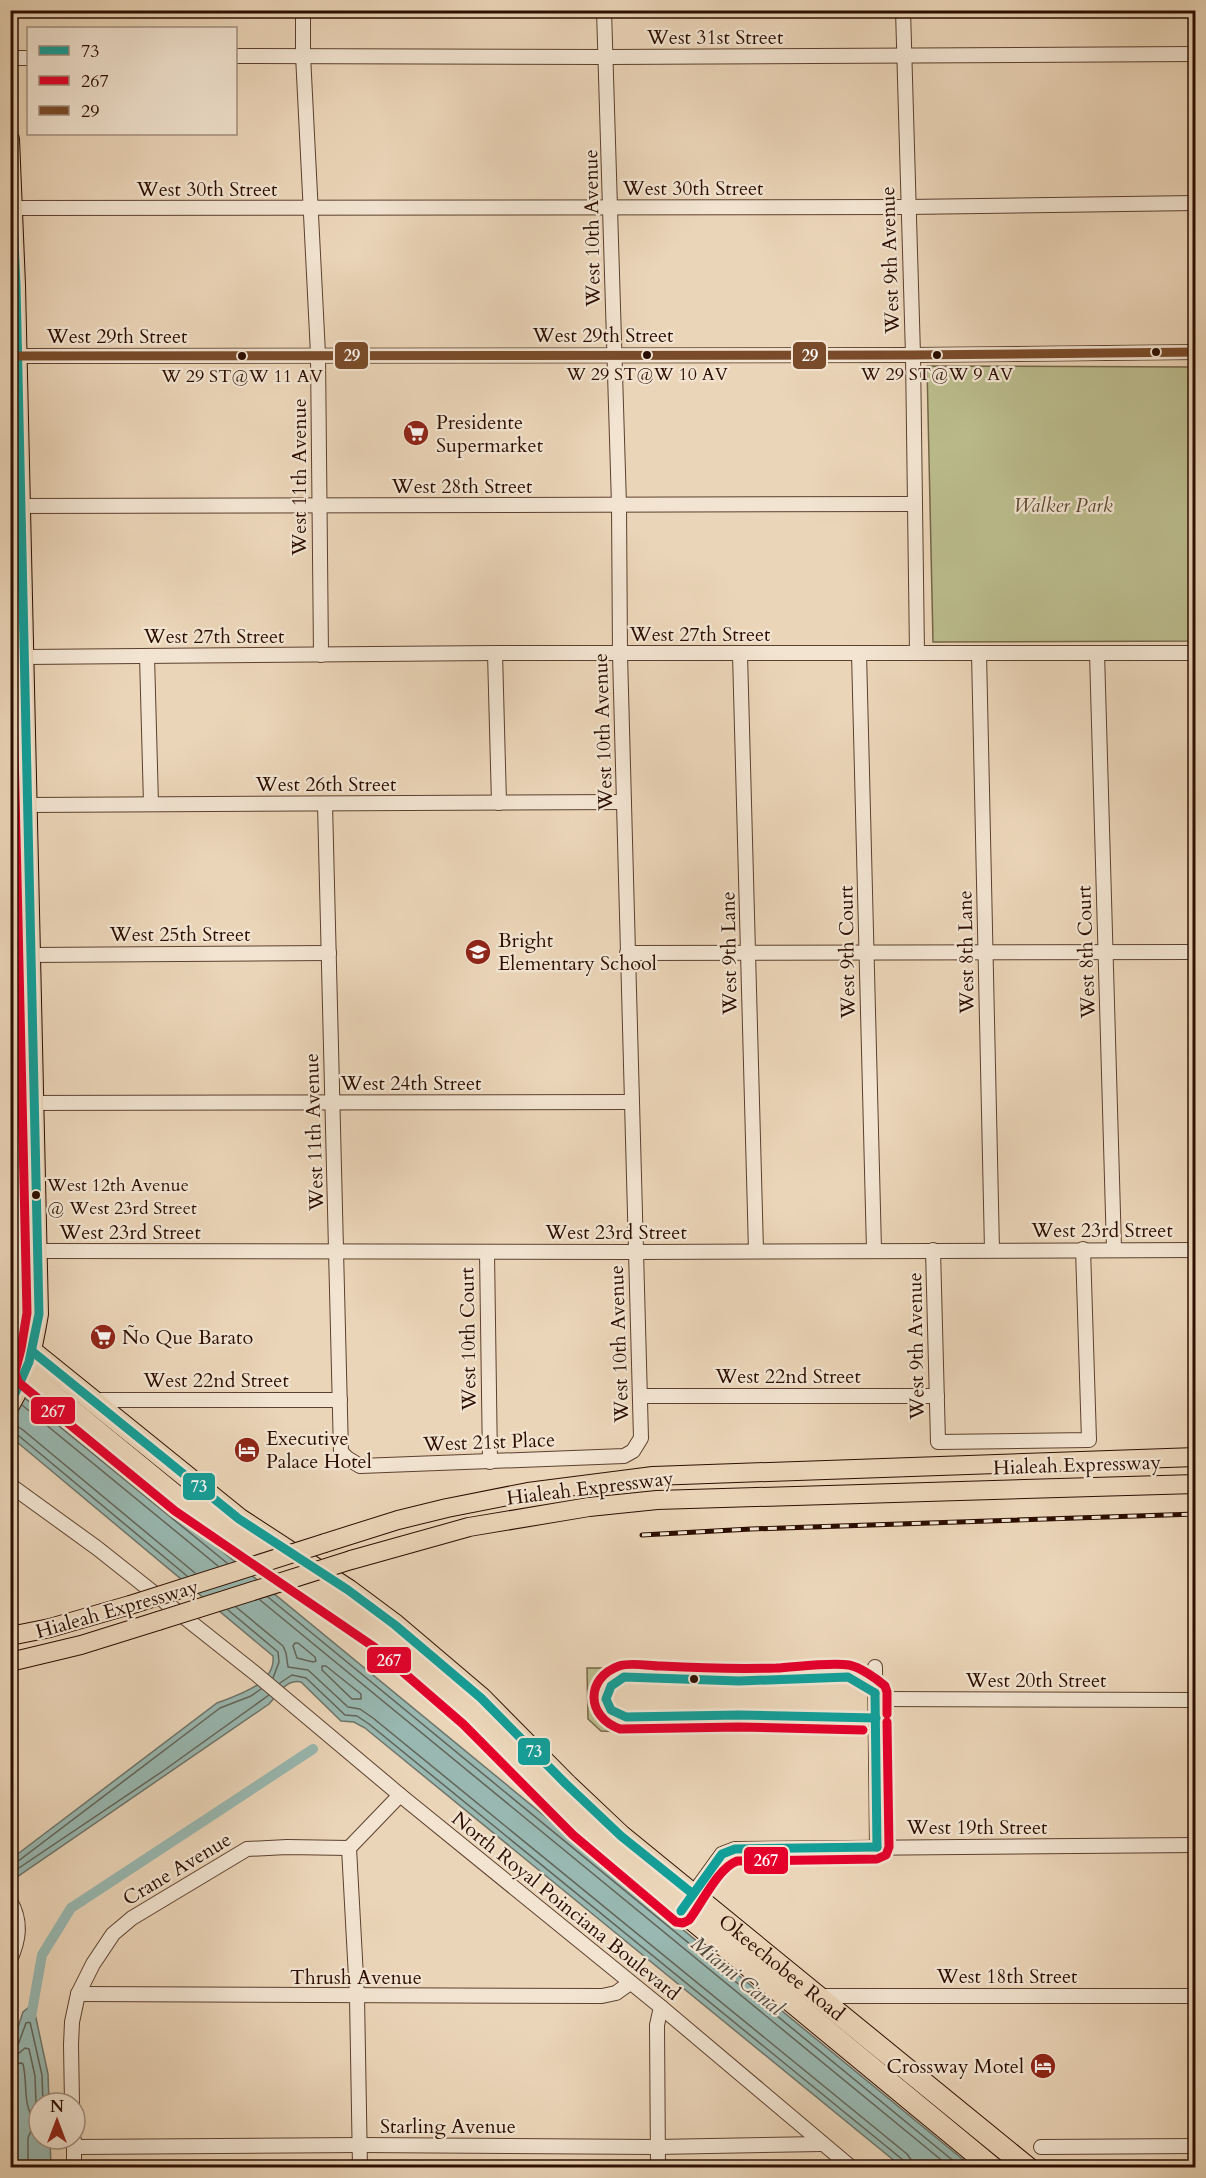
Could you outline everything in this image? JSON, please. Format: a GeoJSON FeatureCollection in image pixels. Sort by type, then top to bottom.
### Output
{"type":"FeatureCollection","features":[{"type":"Feature","properties":{"kind":"highway","name":"Okeechobee Road"},"geometry":{"type":"LineString","coordinates":[[10,1334],[239,1519],[348,1590],[395,1625],[481,1698],[621,1836],[1028,2168]]}},
{"type":"Feature","properties":{"kind":"highway","name":"Okeechobee Road"},"geometry":{"type":"LineString","coordinates":[[10,1360],[24,1380],[182,1501],[381,1637],[471,1715],[581,1826],[993,2168]]}},
{"type":"Feature","properties":{"kind":"main road"},"geometry":{"type":"LineString","coordinates":[[10,139],[16,579],[24,657],[18,735],[28,805],[39,1314],[33,1352],[24,1380],[10,1406]]}},
{"type":"Feature","properties":{"kind":"main road","name":"Hialeah Expressway"},"geometry":{"type":"LineString","coordinates":[[10,1636],[50,1628],[130,1605],[398,1520],[458,1505],[528,1492],[643,1477],[1196,1457]]}},
{"type":"Feature","properties":{"kind":"main road","name":"Hialeah Expressway"},"geometry":{"type":"LineString","coordinates":[[10,1662],[81,1645],[409,1542],[480,1525],[589,1507],[657,1500],[1196,1484]]}},
{"type":"Feature","properties":{"kind":"street","name":"West 11th Avenue"},"geometry":{"type":"LineString","coordinates":[[303,10],[303,55],[318,354],[321,655]]}},
{"type":"Feature","properties":{"kind":"street","name":"West 10th Avenue"},"geometry":{"type":"LineString","coordinates":[[604,10],[611,207],[627,953],[641,1438],[633,1451]]}},
{"type":"Feature","properties":{"kind":"street","name":"West 9th Avenue"},"geometry":{"type":"LineString","coordinates":[[903,10],[913,355],[917,653]]}},
{"type":"Feature","properties":{"kind":"street","name":"West 31st Street"},"geometry":{"type":"LineString","coordinates":[[237,56],[1196,54]]}},
{"type":"Feature","properties":{"kind":"street"},"geometry":{"type":"LineString","coordinates":[[10,58],[27,58]]}},
{"type":"Feature","properties":{"kind":"street","name":"West 30th Street"},"geometry":{"type":"LineString","coordinates":[[12,208],[907,207],[1196,203]]}},
{"type":"Feature","properties":{"kind":"street","name":"West 29th Street"},"geometry":{"type":"LineString","coordinates":[[14,356],[913,355],[1196,352]]}},
{"type":"Feature","properties":{"kind":"street","name":"West 28th Street"},"geometry":{"type":"LineString","coordinates":[[15,506],[914,504]]}},
{"type":"Feature","properties":{"kind":"street","name":"West 9th Court"},"geometry":{"type":"LineString","coordinates":[[859,653],[874,1250]]}},
{"type":"Feature","properties":{"kind":"street","name":"West 8th Lane"},"geometry":{"type":"LineString","coordinates":[[979,653],[992,1250]]}},
{"type":"Feature","properties":{"kind":"street","name":"West 8th Court"},"geometry":{"type":"LineString","coordinates":[[1097,653],[1114,1249]]}},
{"type":"Feature","properties":{"kind":"street","name":"West 27th Street"},"geometry":{"type":"LineString","coordinates":[[24,657],[1196,653]]}},
{"type":"Feature","properties":{"kind":"street"},"geometry":{"type":"LineString","coordinates":[[495,654],[499,803]]}},
{"type":"Feature","properties":{"kind":"street","name":"West 9th Lane"},"geometry":{"type":"LineString","coordinates":[[741,654],[756,1251]]}},
{"type":"Feature","properties":{"kind":"street"},"geometry":{"type":"LineString","coordinates":[[147,656],[151,804]]}},
{"type":"Feature","properties":{"kind":"street","name":"West 26th Street"},"geometry":{"type":"LineString","coordinates":[[28,805],[624,802]]}},
{"type":"Feature","properties":{"kind":"street","name":"West 11th Avenue"},"geometry":{"type":"LineString","coordinates":[[325,804],[341,1452],[347,1458]]}},
{"type":"Feature","properties":{"kind":"street"},"geometry":{"type":"LineString","coordinates":[[627,953],[1196,952]]}},
{"type":"Feature","properties":{"kind":"street","name":"West 25th Street"},"geometry":{"type":"LineString","coordinates":[[30,955],[329,953]]}},
{"type":"Feature","properties":{"kind":"street","name":"West 24th Street"},"geometry":{"type":"LineString","coordinates":[[10,1103],[632,1102]]}},
{"type":"Feature","properties":{"kind":"street","name":"West 9th Avenue"},"geometry":{"type":"LineString","coordinates":[[933,1250],[938,1442],[1089,1440],[1083,1249]]}},
{"type":"Feature","properties":{"kind":"street","name":"West 23rd Street"},"geometry":{"type":"LineString","coordinates":[[37,1251],[1196,1250]]}},
{"type":"Feature","properties":{"kind":"street","name":"West 10th Court"},"geometry":{"type":"LineString","coordinates":[[487,1252],[490,1462]]}},
{"type":"Feature","properties":{"kind":"street","name":"West 22nd Street"},"geometry":{"type":"LineString","coordinates":[[640,1396],[937,1396]]}},
{"type":"Feature","properties":{"kind":"street","name":"West 22nd Street"},"geometry":{"type":"LineString","coordinates":[[92,1400],[340,1400]]}},
{"type":"Feature","properties":{"kind":"street","name":"West 21st Place"},"geometry":{"type":"LineString","coordinates":[[347,1458],[360,1466],[624,1456],[633,1451]]}},
{"type":"Feature","properties":{"kind":"street","name":"North Royal Poinciana Boulevard"},"geometry":{"type":"LineString","coordinates":[[10,1485],[97,1548],[256,1674],[400,1795],[661,2007],[852,2168]]}},
{"type":"Feature","properties":{"kind":"street"},"geometry":{"type":"LineString","coordinates":[[875,1667],[878,1847]]}},
{"type":"Feature","properties":{"kind":"street","name":"West 20th Street"},"geometry":{"type":"LineString","coordinates":[[876,1699],[1196,1700]]}},
{"type":"Feature","properties":{"kind":"street"},"geometry":{"type":"LineString","coordinates":[[360,2168],[357,1996],[349,1848],[400,1795]]}},
{"type":"Feature","properties":{"kind":"street","name":"West 19th Street"},"geometry":{"type":"LineString","coordinates":[[681,1911],[722,1854],[735,1849],[1196,1845]]}},
{"type":"Feature","properties":{"kind":"street","name":"Crane Avenue"},"geometry":{"type":"LineString","coordinates":[[72,2091],[70,2045],[78,1994],[93,1964],[113,1934],[132,1918],[247,1849],[286,1846],[349,1848]]}},
{"type":"Feature","properties":{"kind":"street"},"geometry":{"type":"LineString","coordinates":[[10,1901],[17,1915],[19,1927],[17,1942],[10,1960]]}},
{"type":"Feature","properties":{"kind":"street","name":"Thrush Avenue"},"geometry":{"type":"LineString","coordinates":[[78,1994],[602,1996],[616,1993],[630,1983]]}},
{"type":"Feature","properties":{"kind":"street","name":"West 18th Street"},"geometry":{"type":"LineString","coordinates":[[818,1996],[1196,1996]]}},
{"type":"Feature","properties":{"kind":"street"},"geometry":{"type":"LineString","coordinates":[[658,2168],[657,2025],[661,2007]]}},
{"type":"Feature","properties":{"kind":"street","name":"Starling Avenue"},"geometry":{"type":"LineString","coordinates":[[87,2143],[657,2147],[822,2144]]}},
{"type":"Feature","properties":{"kind":"street"},"geometry":{"type":"LineString","coordinates":[[1041,2146],[1196,2146]]}},
{"type":"Feature","properties":{"kind":"street"},"geometry":{"type":"LineString","coordinates":[[74,2151],[74,2168]]}},
{"type":"Feature","properties":{"kind":"green space","name":"Walker Park"},"geometry":{"type":"Polygon","coordinates":[[[927,366],[1191,367],[1195,369],[1195,641],[933,642],[927,366]]]}},
{"type":"Feature","properties":{"kind":"green space"},"geometry":{"type":"Polygon","coordinates":[[[587,1668],[612,1668],[612,1677],[602,1691],[601,1704],[610,1715],[626,1721],[626,1732],[601,1731],[588,1719],[587,1668]]]}},
{"type":"Feature","properties":{"kind":"water","name":"Miami Canal"},"geometry":{"type":"Polygon","coordinates":[[[10,1379],[972,2167],[902,2167],[365,1728],[354,1722],[341,1721],[301,1682],[287,1685],[269,1704],[11,1881],[11,1859],[217,1703],[245,1692],[262,1681],[272,1666],[273,1656],[11,1437],[10,1379]]]}},
{"type":"Feature","properties":{"kind":"water"},"geometry":{"type":"Polygon","coordinates":[[[33,2004],[48,2074],[49,2091],[27,2091],[27,2151],[50,2151],[51,2167],[11,2167],[11,2049],[23,2012],[33,2004]]]}},
{"type":"Feature","properties":{"kind":"waterway"},"geometry":{"type":"LineString","coordinates":[[31,2017],[42,1955],[71,1908],[313,1749]]}},
{"type":"Feature","properties":{"kind":"railway"},"geometry":{"type":"LineString","coordinates":[[642,1535],[751,1529],[1196,1514]]}},
{"type":"Feature","properties":{"kind":"transit line","name":"73"},"geometry":{"type":"LineString","coordinates":[[10,151],[16,285],[39,1314],[29,1362],[10,1405]]}},
{"type":"Feature","properties":{"kind":"transit line","name":"29"},"geometry":{"type":"LineString","coordinates":[[10,356],[913,355],[1196,352]]}},
{"type":"Feature","properties":{"kind":"transit line","name":"267"},"geometry":{"type":"LineString","coordinates":[[10,576],[27,1313],[15,1372],[18,1382],[175,1511],[374,1647],[463,1724],[573,1835],[676,1922],[683,1923],[689,1920],[717,1878],[737,1861],[877,1859],[886,1855],[889,1847],[887,1722]]}},
{"type":"Feature","properties":{"kind":"transit line","name":"73"},"geometry":{"type":"LineString","coordinates":[[33,1352],[239,1519],[348,1590],[395,1625],[481,1698],[621,1836],[693,1894]]}},
{"type":"Feature","properties":{"kind":"transit line","name":"267"},"geometry":{"type":"LineString","coordinates":[[863,1730],[739,1727],[620,1729],[601,1716],[594,1698],[595,1688],[608,1672],[619,1666],[634,1664],[747,1668],[841,1664],[858,1668],[885,1686],[887,1714]]}},
{"type":"Feature","properties":{"kind":"transit line","name":"73"},"geometry":{"type":"LineString","coordinates":[[875,1693],[848,1677],[739,1681],[624,1677],[611,1686],[606,1699],[611,1710],[626,1717],[739,1715],[876,1718]]}},
{"type":"Feature","properties":{"kind":"transit line","name":"73"},"geometry":{"type":"LineString","coordinates":[[875,1693],[877,1847]]}},
{"type":"Feature","properties":{"kind":"transit line","name":"73"},"geometry":{"type":"LineString","coordinates":[[681,1911],[722,1854],[735,1849],[877,1847]]}},
{"type":"Feature","properties":{"kind":"place","name":"W 29 ST@W 10 AV"},"geometry":{"type":"Point","coordinates":[647,355]}},
{"type":"Feature","properties":{"kind":"place","name":"W 29 ST@W 9 AV"},"geometry":{"type":"Point","coordinates":[937,355]}},
{"type":"Feature","properties":{"kind":"place","name":"W 29 ST@W 11 AV"},"geometry":{"type":"Point","coordinates":[242,356]}},
{"type":"Feature","properties":{"kind":"place","name":"Presidente Supermarket"},"geometry":{"type":"Point","coordinates":[416,433]}},
{"type":"Feature","properties":{"kind":"place","name":"Bright Elementary School"},"geometry":{"type":"Point","coordinates":[478,952]}},
{"type":"Feature","properties":{"kind":"place","name":"West 12th Avenue @ West 23rd Street"},"geometry":{"type":"Point","coordinates":[36,1195]}},
{"type":"Feature","properties":{"kind":"place","name":"Ño Que Barato"},"geometry":{"type":"Point","coordinates":[103,1337]}},
{"type":"Feature","properties":{"kind":"place","name":"Executive Palace Hotel"},"geometry":{"type":"Point","coordinates":[247,1450]}},
{"type":"Feature","properties":{"kind":"place","name":"Crossway Motel"},"geometry":{"type":"Point","coordinates":[1043,2066]}}]}
